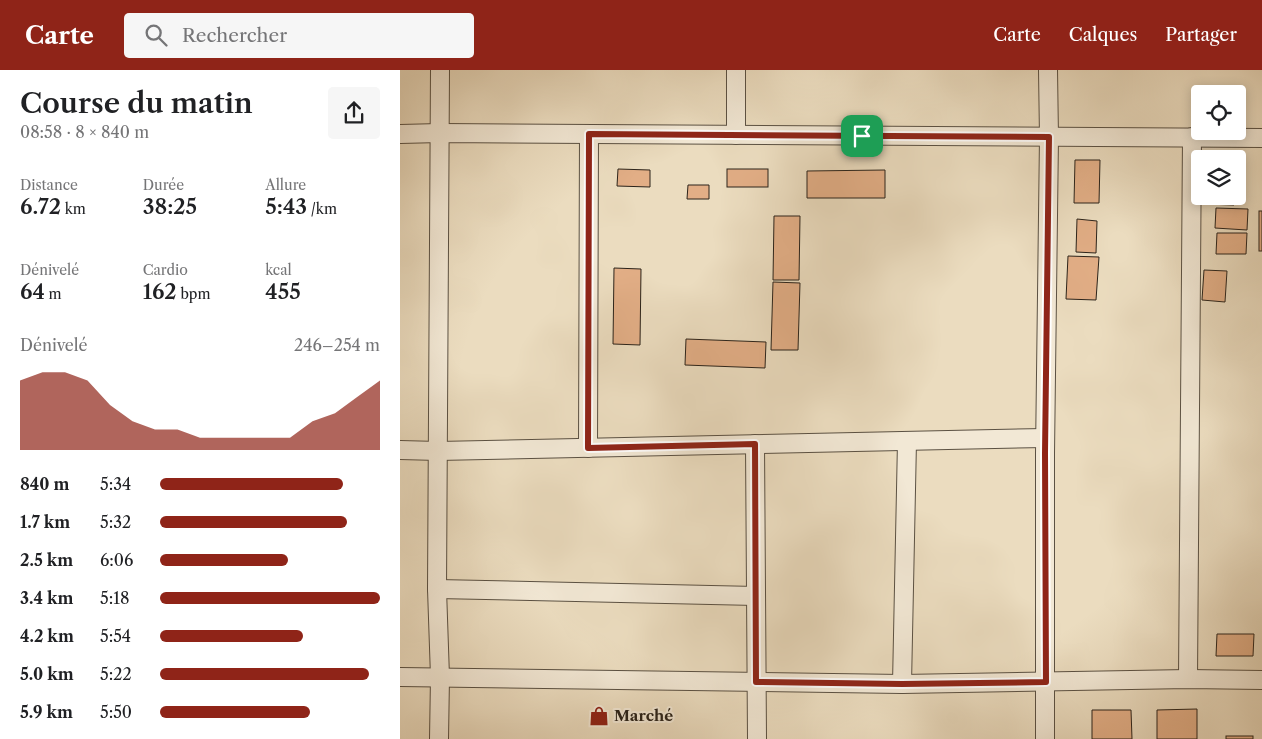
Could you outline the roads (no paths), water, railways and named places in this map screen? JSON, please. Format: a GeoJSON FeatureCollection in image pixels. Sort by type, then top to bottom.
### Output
{"type":"FeatureCollection","features":[{"type":"Feature","properties":{"kind":"street"},"geometry":{"type":"LineString","coordinates":[[439,739],[440,677],[437,589],[440,70]]}},
{"type":"Feature","properties":{"kind":"street"},"geometry":{"type":"LineString","coordinates":[[736,70],[736,135]]}},
{"type":"Feature","properties":{"kind":"street"},"geometry":{"type":"LineString","coordinates":[[1046,739],[1045,438],[1049,137],[1048,70]]}},
{"type":"Feature","properties":{"kind":"street"},"geometry":{"type":"LineString","coordinates":[[400,134],[1191,137]]}},
{"type":"Feature","properties":{"kind":"street"},"geometry":{"type":"LineString","coordinates":[[588,448],[589,134]]}},
{"type":"Feature","properties":{"kind":"street"},"geometry":{"type":"LineString","coordinates":[[1246,138],[1262,138]]}},
{"type":"Feature","properties":{"kind":"street"},"geometry":{"type":"LineString","coordinates":[[1188,679],[1192,140]]}},
{"type":"Feature","properties":{"kind":"street"},"geometry":{"type":"LineString","coordinates":[[400,450],[438,451],[1045,438]]}},
{"type":"Feature","properties":{"kind":"street"},"geometry":{"type":"LineString","coordinates":[[902,684],[907,441]]}},
{"type":"Feature","properties":{"kind":"street"},"geometry":{"type":"LineString","coordinates":[[755,444],[757,739]]}},
{"type":"Feature","properties":{"kind":"street"},"geometry":{"type":"LineString","coordinates":[[437,589],[756,596]]}},
{"type":"Feature","properties":{"kind":"street"},"geometry":{"type":"LineString","coordinates":[[400,676],[902,684],[1188,679],[1262,680]]}},
{"type":"Feature","properties":{"kind":"place","name":"Marché"},"geometry":{"type":"Point","coordinates":[599,716]}}]}
